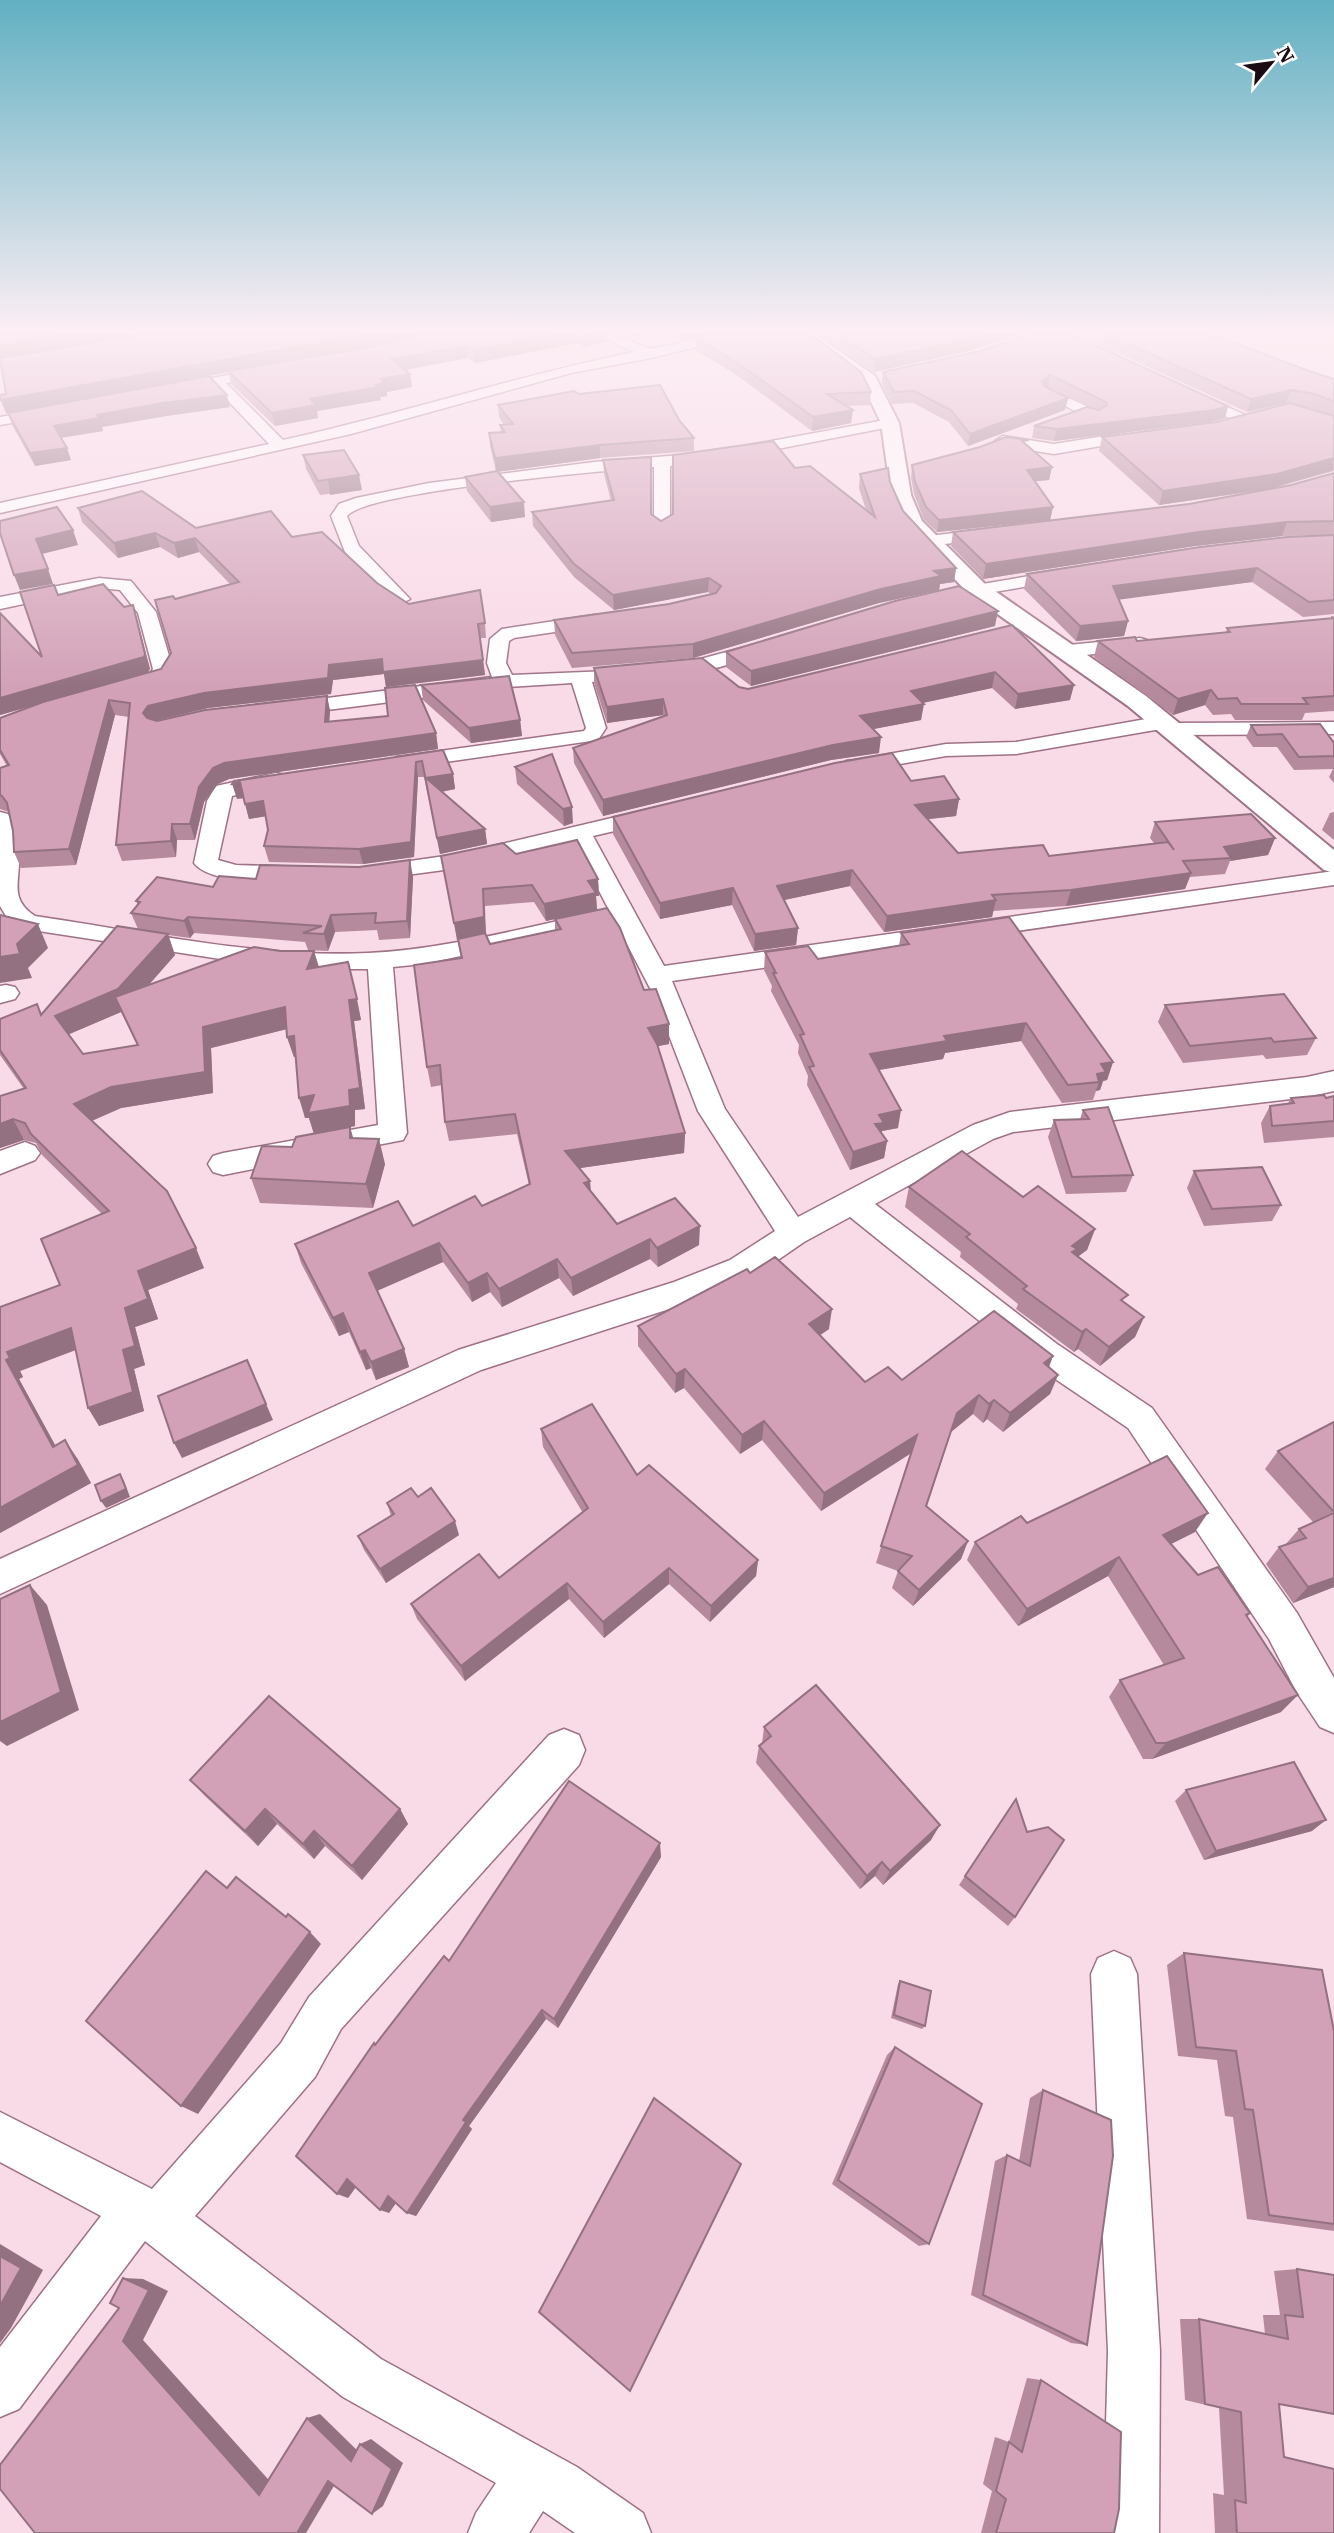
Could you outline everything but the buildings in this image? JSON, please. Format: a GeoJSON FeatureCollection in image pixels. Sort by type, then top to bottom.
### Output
{"type":"FeatureCollection","features":[{"type":"Feature","properties":{"kind":"street"},"geometry":{"type":"LineString","coordinates":[[0,508],[252,452]]}},
{"type":"Feature","properties":{"kind":"street"},"geometry":{"type":"LineString","coordinates":[[401,599],[351,548],[339,516],[345,508],[370,499],[429,488],[737,452]]}},
{"type":"Feature","properties":{"kind":"street"},"geometry":{"type":"LineString","coordinates":[[899,452],[904,471],[901,495],[913,523],[977,589],[1068,651],[1167,726],[1334,864]]}},
{"type":"Feature","properties":{"kind":"street"},"geometry":{"type":"LineString","coordinates":[[662,461],[662,528]]}},
{"type":"Feature","properties":{"kind":"street"},"geometry":{"type":"LineString","coordinates":[[929,541],[1018,530]]}},
{"type":"Feature","properties":{"kind":"street"},"geometry":{"type":"LineString","coordinates":[[927,600],[977,589],[1085,572]]}},
{"type":"Feature","properties":{"kind":"street"},"geometry":{"type":"LineString","coordinates":[[0,603],[99,583],[125,585],[148,612],[163,669],[158,678],[106,695]]}},
{"type":"Feature","properties":{"kind":"street"},"geometry":{"type":"LineString","coordinates":[[508,681],[501,677],[496,668],[500,639],[509,633],[615,618]]}},
{"type":"Feature","properties":{"kind":"street"},"geometry":{"type":"LineString","coordinates":[[1004,634],[1030,625]]}},
{"type":"Feature","properties":{"kind":"street"},"geometry":{"type":"LineString","coordinates":[[1068,651],[1161,641]]}},
{"type":"Feature","properties":{"kind":"street"},"geometry":{"type":"LineString","coordinates":[[642,672],[705,664],[784,642]]}},
{"type":"Feature","properties":{"kind":"street"},"geometry":{"type":"LineString","coordinates":[[705,664],[723,678]]}},
{"type":"Feature","properties":{"kind":"street"},"geometry":{"type":"LineString","coordinates":[[271,711],[508,681],[617,674]]}},
{"type":"Feature","properties":{"kind":"street"},"geometry":{"type":"LineString","coordinates":[[388,764],[591,737],[596,728],[580,676]]}},
{"type":"Feature","properties":{"kind":"street"},"geometry":{"type":"LineString","coordinates":[[832,770],[946,750],[1016,748],[1167,726],[1334,728]]}},
{"type":"Feature","properties":{"kind":"street"},"geometry":{"type":"LineString","coordinates":[[294,777],[224,791],[218,801],[206,863],[211,868],[229,871],[324,875]]}},
{"type":"Feature","properties":{"kind":"street"},"geometry":{"type":"LineString","coordinates":[[350,874],[459,861],[672,811]]}},
{"type":"Feature","properties":{"kind":"street"},"geometry":{"type":"LineString","coordinates":[[0,819],[7,858],[4,891],[18,916],[28,923],[286,961],[380,960],[423,956],[623,914]]}},
{"type":"Feature","properties":{"kind":"street"},"geometry":{"type":"LineString","coordinates":[[580,833],[666,994],[712,1111],[793,1234]]}},
{"type":"Feature","properties":{"kind":"street"},"geometry":{"type":"LineString","coordinates":[[656,975],[1334,878]]}},
{"type":"Feature","properties":{"kind":"street"},"geometry":{"type":"LineString","coordinates":[[223,1164],[393,1133],[380,960]]}},
{"type":"Feature","properties":{"kind":"street"},"geometry":{"type":"LineString","coordinates":[[0,1577],[470,1360],[695,1288],[741,1269],[793,1234],[983,1132],[1010,1122],[1334,1082]]}},
{"type":"Feature","properties":{"kind":"street"},"geometry":{"type":"LineString","coordinates":[[852,1202],[1045,1354],[1140,1418],[1283,1626],[1310,1677],[1334,1713]]}},
{"type":"Feature","properties":{"kind":"street"},"geometry":{"type":"LineString","coordinates":[[0,2390],[149,2215],[298,2060],[325,2013],[565,1750]]}},
{"type":"Feature","properties":{"kind":"street"},"geometry":{"type":"LineString","coordinates":[[1114,1974],[1134,2351],[1131,2533]]}},
{"type":"Feature","properties":{"kind":"street"},"geometry":{"type":"LineString","coordinates":[[0,2137],[149,2215],[362,2378],[534,2474],[623,2533]]}},
{"type":"Feature","properties":{"kind":"street"},"geometry":{"type":"LineString","coordinates":[[496,2533],[534,2474]]}}]}
